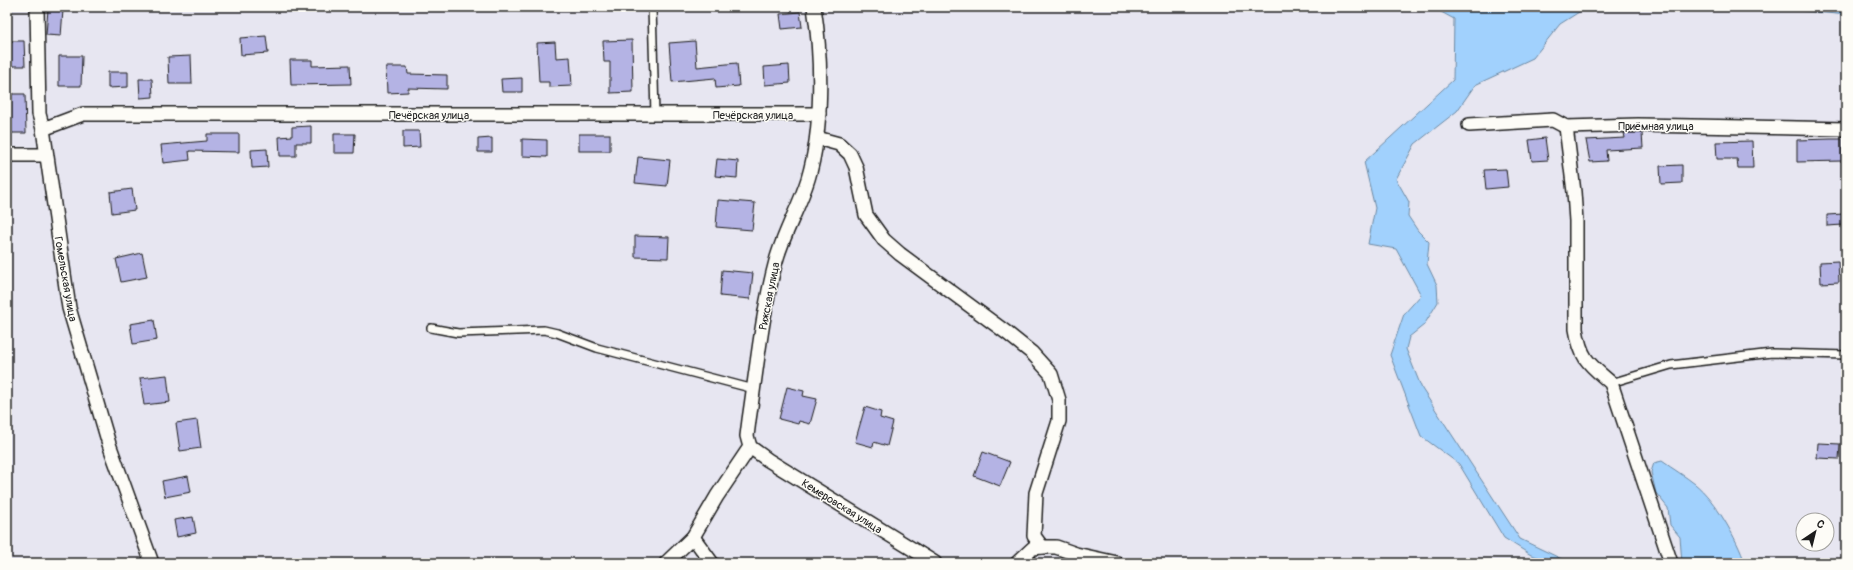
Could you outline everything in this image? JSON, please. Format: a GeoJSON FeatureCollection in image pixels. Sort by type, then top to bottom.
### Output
{"type":"FeatureCollection","features":[{"type":"Feature","properties":{"kind":"street","name":"Гомельская улица"},"geometry":{"type":"LineString","coordinates":[[37,7],[39,114],[69,308],[109,444],[152,563]]}},
{"type":"Feature","properties":{"kind":"street","name":"Рижская улица"},"geometry":{"type":"LineString","coordinates":[[750,447],[747,436],[767,299],[782,238],[798,206],[808,178],[817,138],[819,114],[818,50],[814,7]]}},
{"type":"Feature","properties":{"kind":"street","name":"Печёрская улица"},"geometry":{"type":"LineString","coordinates":[[42,129],[83,114],[819,114]]}},
{"type":"Feature","properties":{"kind":"street","name":"Приёмная улица"},"geometry":{"type":"LineString","coordinates":[[1469,125],[1553,120],[1566,127],[1638,124],[1846,129]]}},
{"type":"Feature","properties":{"kind":"street"},"geometry":{"type":"LineString","coordinates":[[1566,127],[1575,200],[1576,329],[1578,343],[1582,354],[1588,362],[1611,383],[1671,563]]}},
{"type":"Feature","properties":{"kind":"street"},"geometry":{"type":"LineString","coordinates":[[817,138],[839,144],[850,154],[856,167],[866,215],[884,240],[900,254],[1032,353],[1051,374],[1059,400],[1059,421],[1036,494],[1034,536],[1042,547]]}},
{"type":"Feature","properties":{"kind":"street"},"geometry":{"type":"LineString","coordinates":[[7,156],[46,155]]}},
{"type":"Feature","properties":{"kind":"street"},"geometry":{"type":"LineString","coordinates":[[666,563],[693,537],[717,496],[750,447]]}},
{"type":"Feature","properties":{"kind":"street","name":"Кемеровская улица"},"geometry":{"type":"LineString","coordinates":[[750,447],[768,460],[935,563]]}},
{"type":"Feature","properties":{"kind":"street"},"geometry":{"type":"LineString","coordinates":[[693,537],[712,563]]}},
{"type":"Feature","properties":{"kind":"street"},"geometry":{"type":"LineString","coordinates":[[1017,563],[1033,548],[1042,547],[1056,547],[1076,554],[1117,563]]}},
{"type":"Feature","properties":{"kind":"lane"},"geometry":{"type":"LineString","coordinates":[[652,7],[655,115]]}},
{"type":"Feature","properties":{"kind":"lane"},"geometry":{"type":"LineString","coordinates":[[432,328],[458,332],[544,330],[557,333],[597,348],[754,389]]}},
{"type":"Feature","properties":{"kind":"lane"},"geometry":{"type":"LineString","coordinates":[[1611,383],[1671,366],[1759,354],[1796,352],[1846,355]]}},
{"type":"Feature","properties":{"kind":"water"},"geometry":{"type":"Polygon","coordinates":[[[1432,7],[1587,7],[1560,24],[1533,58],[1475,85],[1457,111],[1415,144],[1396,179],[1409,202],[1408,216],[1418,231],[1429,242],[1427,264],[1437,285],[1438,302],[1424,325],[1409,337],[1406,349],[1422,389],[1520,539],[1570,563],[1558,563],[1531,555],[1504,538],[1459,464],[1421,436],[1390,355],[1404,314],[1421,295],[1396,249],[1368,244],[1375,208],[1364,162],[1453,80],[1454,19],[1432,7]]]}},
{"type":"Feature","properties":{"kind":"water"},"geometry":{"type":"Polygon","coordinates":[[[1766,7],[1846,7],[1846,15],[1766,7]]]}},
{"type":"Feature","properties":{"kind":"water"},"geometry":{"type":"Polygon","coordinates":[[[1662,461],[1703,491],[1718,510],[1731,532],[1745,563],[1682,563],[1680,537],[1670,525],[1668,508],[1656,493],[1651,472],[1654,463],[1662,461]]]}},
{"type":"Feature","properties":{"kind":"building"},"geometry":{"type":"Polygon","coordinates":[[[48,9],[63,10],[61,36],[46,35],[48,9]]]}},
{"type":"Feature","properties":{"kind":"building"},"geometry":{"type":"Polygon","coordinates":[[[800,12],[802,27],[782,29],[780,14],[800,12]]]}},
{"type":"Feature","properties":{"kind":"building"},"geometry":{"type":"Polygon","coordinates":[[[266,36],[268,53],[241,55],[240,38],[266,36]]]}},
{"type":"Feature","properties":{"kind":"building"},"geometry":{"type":"Polygon","coordinates":[[[632,40],[633,92],[610,93],[610,62],[604,62],[603,41],[632,40]]]}},
{"type":"Feature","properties":{"kind":"building"},"geometry":{"type":"Polygon","coordinates":[[[7,41],[24,41],[25,66],[7,66],[7,41]]]}},
{"type":"Feature","properties":{"kind":"building"},"geometry":{"type":"Polygon","coordinates":[[[695,41],[697,67],[737,63],[739,86],[716,88],[715,78],[672,82],[669,43],[695,41]]]}},
{"type":"Feature","properties":{"kind":"building"},"geometry":{"type":"Polygon","coordinates":[[[555,42],[556,58],[570,57],[572,86],[549,87],[549,82],[539,82],[537,43],[555,42]]]}},
{"type":"Feature","properties":{"kind":"building"},"geometry":{"type":"Polygon","coordinates":[[[59,56],[82,56],[81,86],[59,86],[59,56]]]}},
{"type":"Feature","properties":{"kind":"building"},"geometry":{"type":"Polygon","coordinates":[[[191,56],[192,84],[169,84],[168,57],[191,56]]]}},
{"type":"Feature","properties":{"kind":"building"},"geometry":{"type":"Polygon","coordinates":[[[290,60],[312,60],[312,66],[350,65],[351,84],[291,85],[290,60]]]}},
{"type":"Feature","properties":{"kind":"building"},"geometry":{"type":"Polygon","coordinates":[[[789,65],[790,83],[765,85],[764,67],[789,65]]]}},
{"type":"Feature","properties":{"kind":"building"},"geometry":{"type":"Polygon","coordinates":[[[386,67],[407,67],[408,74],[447,75],[447,89],[408,88],[408,92],[387,93],[386,67]]]}},
{"type":"Feature","properties":{"kind":"building"},"geometry":{"type":"Polygon","coordinates":[[[108,72],[128,72],[128,87],[108,88],[108,72]]]}},
{"type":"Feature","properties":{"kind":"building"},"geometry":{"type":"Polygon","coordinates":[[[522,78],[522,92],[502,92],[501,79],[522,78]]]}},
{"type":"Feature","properties":{"kind":"building"},"geometry":{"type":"Polygon","coordinates":[[[139,79],[152,79],[153,97],[140,98],[139,79]]]}},
{"type":"Feature","properties":{"kind":"building"},"geometry":{"type":"Polygon","coordinates":[[[7,94],[25,94],[26,133],[7,133],[7,94]]]}},
{"type":"Feature","properties":{"kind":"building"},"geometry":{"type":"Polygon","coordinates":[[[311,126],[311,143],[296,143],[296,156],[280,156],[279,137],[292,136],[292,127],[311,126]]]}},
{"type":"Feature","properties":{"kind":"building"},"geometry":{"type":"Polygon","coordinates":[[[403,131],[419,131],[420,147],[403,148],[403,131]]]}},
{"type":"Feature","properties":{"kind":"building"},"geometry":{"type":"Polygon","coordinates":[[[1624,133],[1642,133],[1643,148],[1606,150],[1607,161],[1590,162],[1586,140],[1625,138],[1624,133]]]}},
{"type":"Feature","properties":{"kind":"building"},"geometry":{"type":"Polygon","coordinates":[[[207,134],[239,134],[239,152],[189,151],[190,160],[163,163],[161,145],[207,141],[207,134]]]}},
{"type":"Feature","properties":{"kind":"building"},"geometry":{"type":"Polygon","coordinates":[[[334,134],[355,134],[354,153],[334,153],[334,134]]]}},
{"type":"Feature","properties":{"kind":"building"},"geometry":{"type":"Polygon","coordinates":[[[579,134],[610,134],[610,151],[579,151],[579,134]]]}},
{"type":"Feature","properties":{"kind":"building"},"geometry":{"type":"Polygon","coordinates":[[[492,138],[492,152],[478,152],[478,139],[492,138]]]}},
{"type":"Feature","properties":{"kind":"building"},"geometry":{"type":"Polygon","coordinates":[[[1545,138],[1548,160],[1532,161],[1529,140],[1545,138]]]}},
{"type":"Feature","properties":{"kind":"building"},"geometry":{"type":"Polygon","coordinates":[[[522,139],[547,140],[547,157],[522,156],[522,139]]]}},
{"type":"Feature","properties":{"kind":"building"},"geometry":{"type":"Polygon","coordinates":[[[1842,139],[1842,161],[1797,162],[1797,140],[1842,139]]]}},
{"type":"Feature","properties":{"kind":"building"},"geometry":{"type":"Polygon","coordinates":[[[1752,141],[1753,168],[1738,168],[1737,159],[1717,159],[1716,142],[1752,141]]]}},
{"type":"Feature","properties":{"kind":"building"},"geometry":{"type":"Polygon","coordinates":[[[267,149],[268,167],[252,168],[251,150],[267,149]]]}},
{"type":"Feature","properties":{"kind":"building"},"geometry":{"type":"Polygon","coordinates":[[[638,157],[670,160],[667,186],[635,183],[638,157]]]}},
{"type":"Feature","properties":{"kind":"building"},"geometry":{"type":"Polygon","coordinates":[[[717,159],[738,161],[737,178],[715,176],[717,159]]]}},
{"type":"Feature","properties":{"kind":"building"},"geometry":{"type":"Polygon","coordinates":[[[1682,165],[1682,183],[1661,184],[1660,166],[1682,165]]]}},
{"type":"Feature","properties":{"kind":"building"},"geometry":{"type":"Polygon","coordinates":[[[1506,169],[1508,187],[1486,189],[1484,170],[1506,169]]]}},
{"type":"Feature","properties":{"kind":"building"},"geometry":{"type":"Polygon","coordinates":[[[132,189],[135,210],[112,213],[110,192],[132,189]]]}},
{"type":"Feature","properties":{"kind":"building"},"geometry":{"type":"Polygon","coordinates":[[[718,200],[755,203],[752,230],[716,227],[718,200]]]}},
{"type":"Feature","properties":{"kind":"building"},"geometry":{"type":"Polygon","coordinates":[[[1843,214],[1843,225],[1827,226],[1827,215],[1843,214]]]}},
{"type":"Feature","properties":{"kind":"building"},"geometry":{"type":"Polygon","coordinates":[[[635,236],[669,237],[668,258],[635,257],[635,236]]]}},
{"type":"Feature","properties":{"kind":"building"},"geometry":{"type":"Polygon","coordinates":[[[142,253],[147,277],[121,282],[116,259],[142,253]]]}},
{"type":"Feature","properties":{"kind":"building"},"geometry":{"type":"Polygon","coordinates":[[[1838,261],[1839,282],[1821,283],[1820,262],[1838,261]]]}},
{"type":"Feature","properties":{"kind":"building"},"geometry":{"type":"Polygon","coordinates":[[[722,270],[753,273],[750,299],[720,296],[722,270]]]}},
{"type":"Feature","properties":{"kind":"building"},"geometry":{"type":"Polygon","coordinates":[[[154,320],[157,340],[133,344],[130,324],[154,320]]]}},
{"type":"Feature","properties":{"kind":"building"},"geometry":{"type":"Polygon","coordinates":[[[167,375],[170,402],[144,405],[140,378],[167,375]]]}},
{"type":"Feature","properties":{"kind":"building"},"geometry":{"type":"Polygon","coordinates":[[[787,387],[804,391],[803,396],[817,399],[810,424],[799,421],[798,424],[779,419],[787,387]]]}},
{"type":"Feature","properties":{"kind":"building"},"geometry":{"type":"Polygon","coordinates":[[[865,407],[881,412],[880,418],[893,422],[887,446],[874,442],[873,447],[855,442],[865,407]]]}},
{"type":"Feature","properties":{"kind":"building"},"geometry":{"type":"Polygon","coordinates":[[[197,420],[201,448],[180,451],[176,423],[197,420]]]}},
{"type":"Feature","properties":{"kind":"building"},"geometry":{"type":"Polygon","coordinates":[[[1818,443],[1840,444],[1839,459],[1817,458],[1818,443]]]}},
{"type":"Feature","properties":{"kind":"building"},"geometry":{"type":"Polygon","coordinates":[[[983,452],[1010,462],[1000,486],[974,476],[983,452]]]}},
{"type":"Feature","properties":{"kind":"building"},"geometry":{"type":"Polygon","coordinates":[[[188,476],[191,492],[165,497],[162,481],[188,476]]]}},
{"type":"Feature","properties":{"kind":"building"},"geometry":{"type":"Polygon","coordinates":[[[193,517],[196,533],[177,537],[174,520],[193,517]]]}}]}
